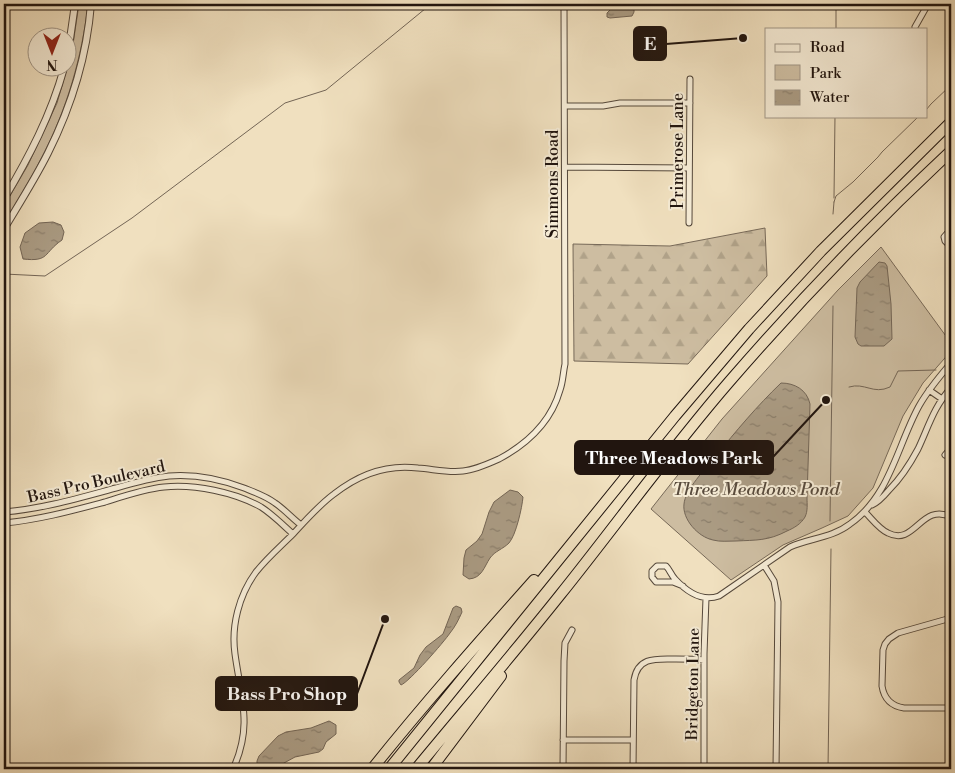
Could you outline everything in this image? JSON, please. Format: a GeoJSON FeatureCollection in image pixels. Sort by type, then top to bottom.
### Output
{"type":"FeatureCollection","features":[{"type":"Feature","properties":{"kind":"highway"},"geometry":{"type":"LineString","coordinates":[[389,769],[692,396],[749,329],[821,251],[951,122]]}},
{"type":"Feature","properties":{"kind":"highway"},"geometry":{"type":"LineString","coordinates":[[416,769],[560,595],[692,426],[756,350],[862,237],[951,151]]}},
{"type":"Feature","properties":{"kind":"highway"},"geometry":{"type":"LineString","coordinates":[[372,769],[477,644],[571,538],[590,521]]}},
{"type":"Feature","properties":{"kind":"highway"},"geometry":{"type":"LineString","coordinates":[[430,769],[553,608],[560,595]]}},
{"type":"Feature","properties":{"kind":"street"},"geometry":{"type":"LineString","coordinates":[[72,28],[76,4]]}},
{"type":"Feature","properties":{"kind":"street"},"geometry":{"type":"LineString","coordinates":[[4,229],[48,154],[66,113],[84,53],[91,4]]}},
{"type":"Feature","properties":{"kind":"street","name":"Simmons Road"},"geometry":{"type":"LineString","coordinates":[[233,769],[243,742],[245,718],[235,653],[235,627],[244,592],[255,573],[332,495],[353,481],[390,468],[464,471],[496,460],[514,451],[532,436],[553,408],[561,390],[565,364],[564,4]]}},
{"type":"Feature","properties":{"kind":"street"},"geometry":{"type":"LineString","coordinates":[[915,27],[928,4]]}},
{"type":"Feature","properties":{"kind":"street"},"geometry":{"type":"LineString","coordinates":[[4,199],[41,131],[61,78]]}},
{"type":"Feature","properties":{"kind":"street","name":"Primerose Lane"},"geometry":{"type":"LineString","coordinates":[[689,223],[690,79]]}},
{"type":"Feature","properties":{"kind":"street"},"geometry":{"type":"LineString","coordinates":[[564,106],[603,106],[620,102],[690,103]]}},
{"type":"Feature","properties":{"kind":"street"},"geometry":{"type":"LineString","coordinates":[[565,167],[689,168]]}},
{"type":"Feature","properties":{"kind":"street"},"geometry":{"type":"LineString","coordinates":[[951,230],[944,238],[951,245]]}},
{"type":"Feature","properties":{"kind":"street"},"geometry":{"type":"LineString","coordinates":[[683,586],[673,582],[656,582],[652,578],[652,571],[657,566],[666,566],[673,578],[696,596],[714,598],[790,547],[801,542],[830,535],[844,529],[858,518],[871,505],[887,480],[915,414],[929,390],[951,363]]}},
{"type":"Feature","properties":{"kind":"street"},"geometry":{"type":"LineString","coordinates":[[871,505],[876,503],[891,488],[906,469],[918,448],[930,419],[951,388]]}},
{"type":"Feature","properties":{"kind":"street"},"geometry":{"type":"LineString","coordinates":[[929,390],[942,399]]}},
{"type":"Feature","properties":{"kind":"street"},"geometry":{"type":"LineString","coordinates":[[945,455],[951,448]]}},
{"type":"Feature","properties":{"kind":"street","name":"Bass Pro Boulevard"},"geometry":{"type":"LineString","coordinates":[[4,512],[61,502],[152,478],[190,476],[210,478],[256,493],[275,502],[301,525]]}},
{"type":"Feature","properties":{"kind":"street","name":"Bass Pro Boulevard"},"geometry":{"type":"LineString","coordinates":[[4,523],[43,518],[165,487],[191,487],[238,497],[262,508],[293,534]]}},
{"type":"Feature","properties":{"kind":"street"},"geometry":{"type":"LineString","coordinates":[[865,512],[885,532],[896,536],[907,534],[934,514],[951,517]]}},
{"type":"Feature","properties":{"kind":"street"},"geometry":{"type":"LineString","coordinates":[[764,565],[774,581],[778,602],[776,769]]}},
{"type":"Feature","properties":{"kind":"street","name":"Bridgeton Lane"},"geometry":{"type":"LineString","coordinates":[[704,769],[706,598]]}},
{"type":"Feature","properties":{"kind":"street"},"geometry":{"type":"LineString","coordinates":[[951,618],[898,633],[889,639],[883,650],[882,679],[884,695],[888,701],[897,707],[951,708]]}},
{"type":"Feature","properties":{"kind":"street"},"geometry":{"type":"LineString","coordinates":[[563,769],[564,652],[565,643],[572,630]]}},
{"type":"Feature","properties":{"kind":"street"},"geometry":{"type":"LineString","coordinates":[[633,769],[634,680],[639,667],[645,662],[655,659],[704,660]]}},
{"type":"Feature","properties":{"kind":"street"},"geometry":{"type":"LineString","coordinates":[[563,740],[634,740]]}},
{"type":"Feature","properties":{"kind":"green space"},"geometry":{"type":"Polygon","coordinates":[[[79,4],[88,4],[78,59],[78,28],[75,28],[79,4]]]}},
{"type":"Feature","properties":{"kind":"green space"},"geometry":{"type":"Polygon","coordinates":[[[64,78],[73,78],[51,139],[29,182],[4,223],[4,206],[28,165],[57,103],[64,78]]]}},
{"type":"Feature","properties":{"kind":"green space"},"geometry":{"type":"Polygon","coordinates":[[[765,228],[767,276],[688,364],[574,361],[573,244],[670,246],[765,228]]]}},
{"type":"Feature","properties":{"kind":"green space"},"geometry":{"type":"Polygon","coordinates":[[[881,247],[951,343],[951,351],[923,383],[903,416],[873,488],[848,516],[783,545],[731,580],[651,509],[722,419],[838,290],[881,247]]]}},
{"type":"Feature","properties":{"kind":"water"},"geometry":{"type":"Polygon","coordinates":[[[613,4],[634,4],[632,16],[607,17],[607,13],[613,7],[613,4]]]}},
{"type":"Feature","properties":{"kind":"water"},"geometry":{"type":"Polygon","coordinates":[[[53,222],[61,225],[64,232],[62,240],[42,258],[23,259],[20,247],[25,233],[39,223],[53,222]]]}},
{"type":"Feature","properties":{"kind":"water"},"geometry":{"type":"Polygon","coordinates":[[[879,262],[885,263],[887,266],[892,339],[884,346],[861,346],[855,337],[857,288],[860,282],[879,262]]]}},
{"type":"Feature","properties":{"kind":"water","name":"Three Meadows Pond"},"geometry":{"type":"Polygon","coordinates":[[[781,383],[791,384],[800,388],[810,404],[807,512],[805,517],[795,527],[768,538],[716,541],[707,538],[688,521],[684,510],[685,498],[701,473],[781,383]]]}},
{"type":"Feature","properties":{"kind":"water"},"geometry":{"type":"Polygon","coordinates":[[[510,490],[518,492],[523,497],[512,539],[490,558],[477,577],[469,579],[463,575],[466,550],[482,534],[494,502],[510,490]]]}},
{"type":"Feature","properties":{"kind":"water"},"geometry":{"type":"Polygon","coordinates":[[[456,606],[461,608],[462,612],[454,628],[426,661],[401,685],[399,680],[414,668],[426,647],[443,634],[453,608],[456,606]]]}},
{"type":"Feature","properties":{"kind":"water"},"geometry":{"type":"Polygon","coordinates":[[[329,721],[336,725],[336,734],[326,742],[323,749],[319,752],[295,757],[277,769],[257,769],[259,756],[278,736],[286,732],[311,728],[329,721]]]}},
{"type":"Feature","properties":{"kind":"waterway"},"geometry":{"type":"LineString","coordinates":[[4,274],[45,276],[132,218],[285,103],[326,90],[431,4]]}},
{"type":"Feature","properties":{"kind":"waterway"},"geometry":{"type":"LineString","coordinates":[[836,4],[836,28]]}},
{"type":"Feature","properties":{"kind":"waterway"},"geometry":{"type":"LineString","coordinates":[[928,108],[951,85]]}},
{"type":"Feature","properties":{"kind":"waterway"},"geometry":{"type":"LineString","coordinates":[[834,198],[835,118]]}},
{"type":"Feature","properties":{"kind":"waterway"},"geometry":{"type":"LineString","coordinates":[[834,202],[836,196],[853,182],[917,118]]}},
{"type":"Feature","properties":{"kind":"waterway"},"geometry":{"type":"LineString","coordinates":[[833,214],[834,202]]}},
{"type":"Feature","properties":{"kind":"waterway"},"geometry":{"type":"LineString","coordinates":[[830,521],[833,306]]}},
{"type":"Feature","properties":{"kind":"waterway"},"geometry":{"type":"LineString","coordinates":[[849,387],[860,386],[879,390],[890,387],[898,371],[936,370]]}},
{"type":"Feature","properties":{"kind":"waterway"},"geometry":{"type":"LineString","coordinates":[[828,769],[831,549]]}},
{"type":"Feature","properties":{"kind":"place","name":"E"},"geometry":{"type":"Point","coordinates":[743,38]}},
{"type":"Feature","properties":{"kind":"place","name":"Three Meadows Park"},"geometry":{"type":"Point","coordinates":[826,400]}},
{"type":"Feature","properties":{"kind":"place","name":"Bass Pro Shop"},"geometry":{"type":"Point","coordinates":[385,619]}}]}
